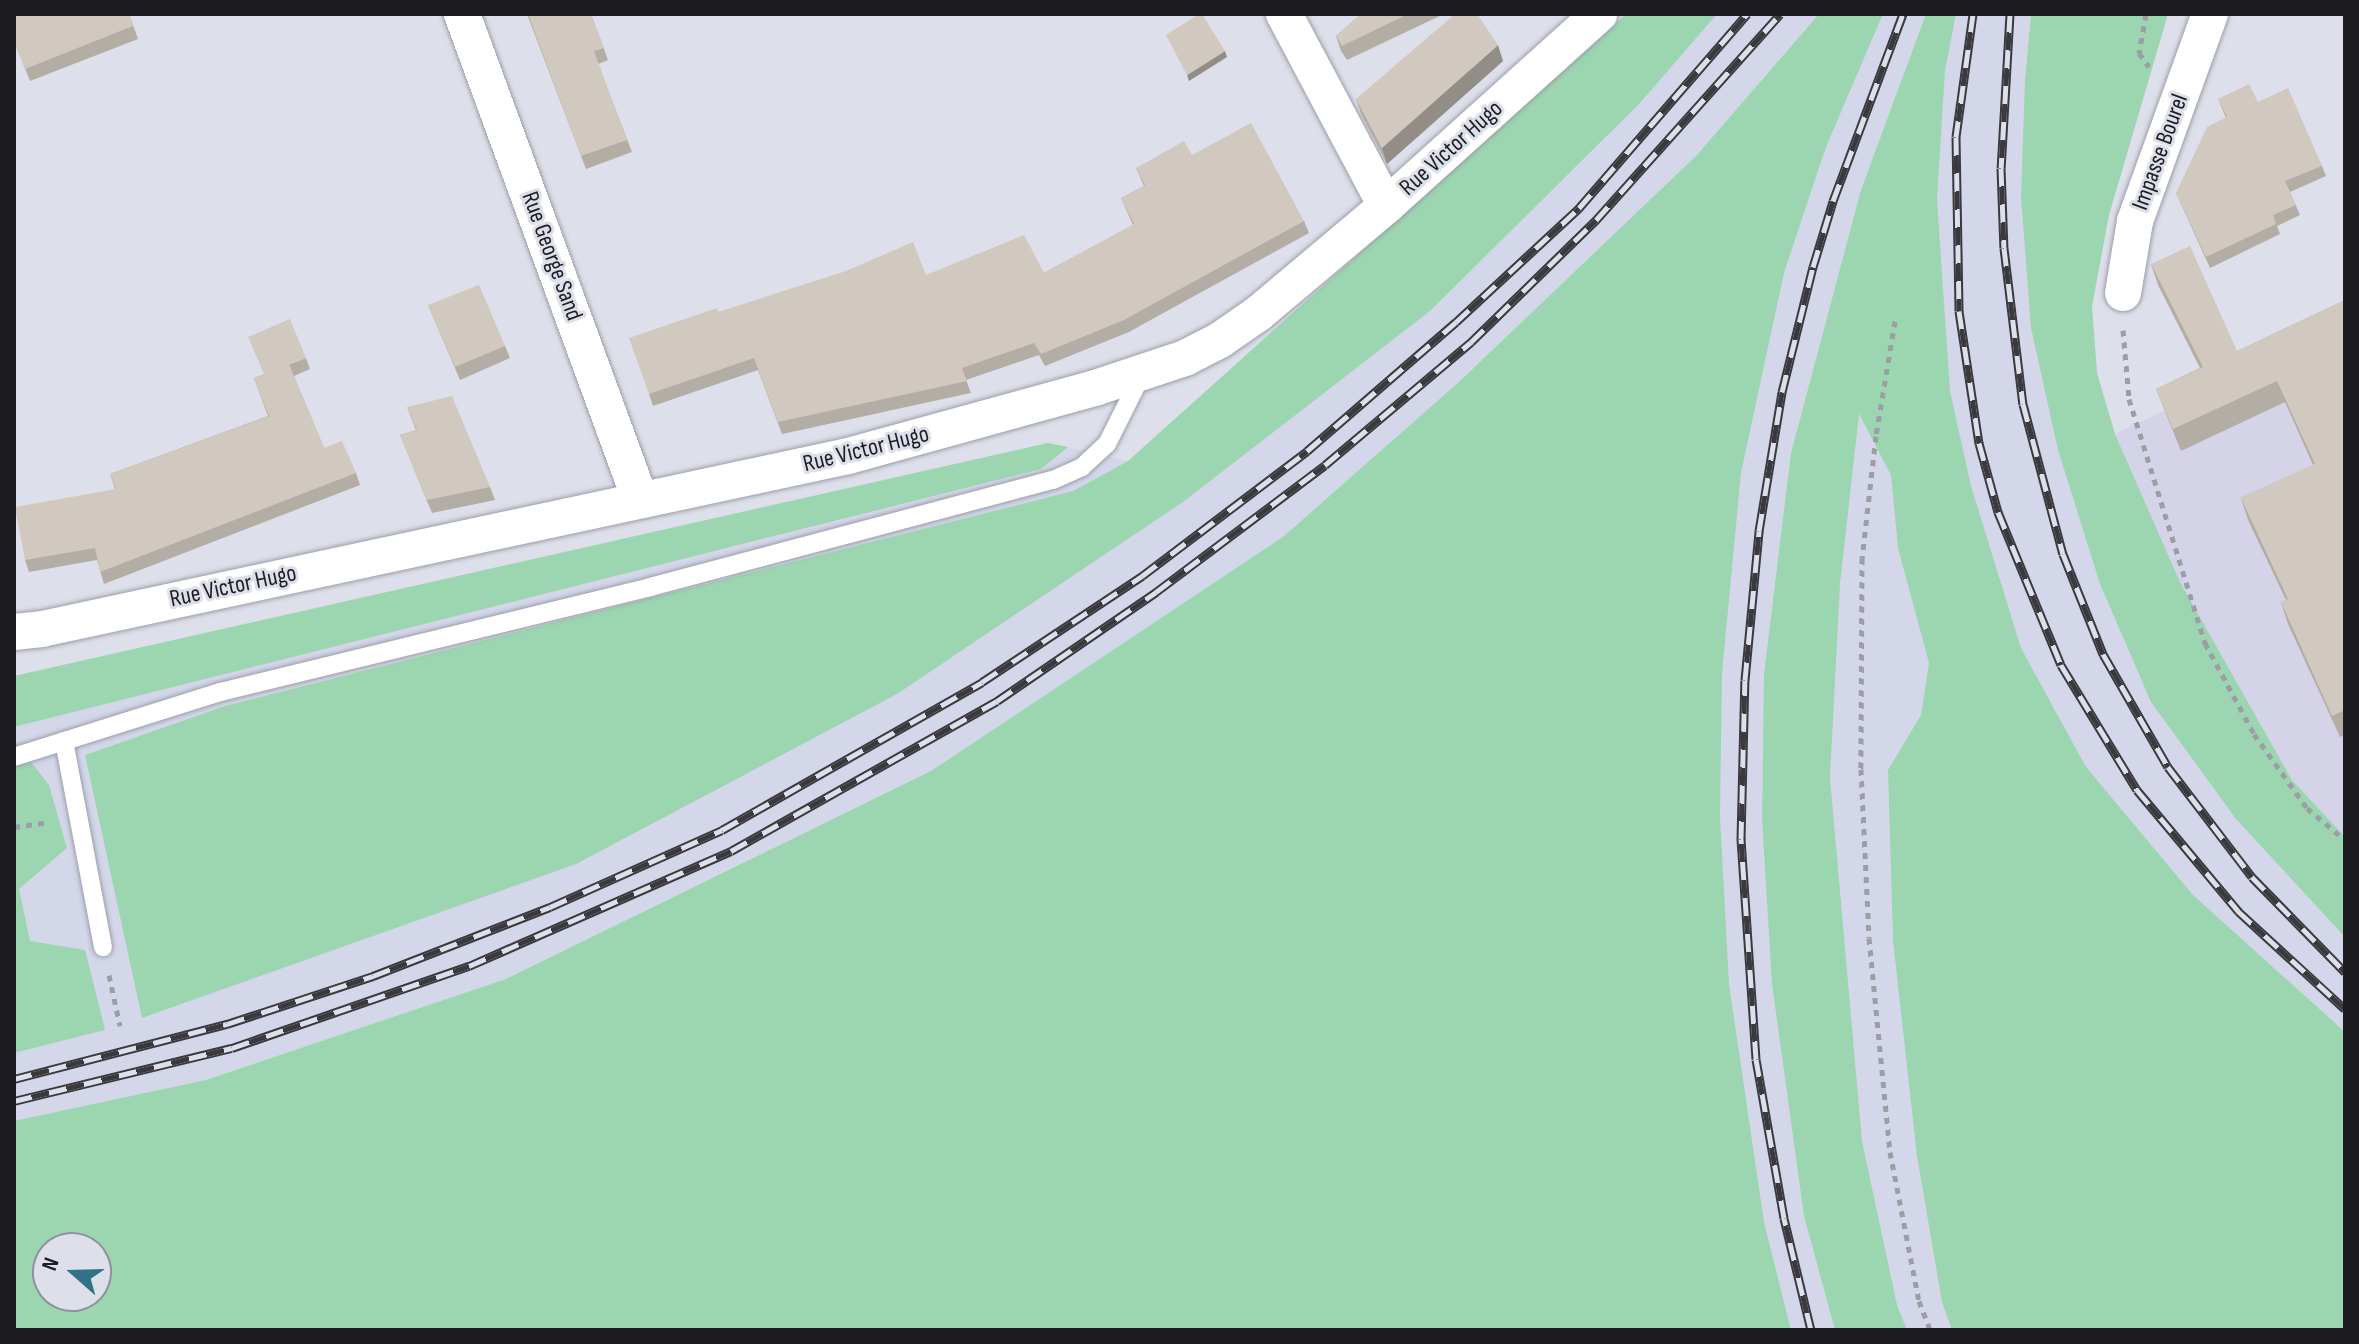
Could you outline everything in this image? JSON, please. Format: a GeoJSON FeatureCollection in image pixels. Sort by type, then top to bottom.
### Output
{"type":"FeatureCollection","features":[{"type":"Feature","properties":{"kind":"street","name":"Rue George Sand"},"geometry":{"type":"LineString","coordinates":[[462,14],[640,499]]}},
{"type":"Feature","properties":{"kind":"street"},"geometry":{"type":"LineString","coordinates":[[1284,14],[1386,206]]}},
{"type":"Feature","properties":{"kind":"street","name":"Rue Victor Hugo"},"geometry":{"type":"LineString","coordinates":[[14,632],[42,629],[848,456],[1142,374],[1220,340],[1259,313],[1386,206],[1599,14]]}},
{"type":"Feature","properties":{"kind":"street","name":"Impasse Bourel"},"geometry":{"type":"LineString","coordinates":[[2123,293],[2135,221],[2210,14]]}},
{"type":"Feature","properties":{"kind":"lane"},"geometry":{"type":"LineString","coordinates":[[14,757],[220,692],[650,587],[1053,480],[1082,467],[1107,444],[1142,374]]}},
{"type":"Feature","properties":{"kind":"lane"},"geometry":{"type":"LineString","coordinates":[[64,741],[103,947]]}},
{"type":"Feature","properties":{"kind":"path"},"geometry":{"type":"LineString","coordinates":[[2123,293],[2122,343],[2129,399],[2205,643],[2254,734],[2307,808],[2345,840]]}},
{"type":"Feature","properties":{"kind":"path"},"geometry":{"type":"LineString","coordinates":[[1895,321],[1876,436],[1862,558],[1861,769],[1869,938],[1890,1152],[1919,1301],[1930,1330]]}},
{"type":"Feature","properties":{"kind":"path"},"geometry":{"type":"LineString","coordinates":[[103,947],[120,1026]]}},
{"type":"Feature","properties":{"kind":"shaded area"},"geometry":{"type":"Polygon","coordinates":[[[1626,14],[2168,14],[2109,215],[2092,306],[2097,373],[2115,434],[2180,582],[2292,780],[2345,837],[2345,1330],[14,1330],[14,676],[1048,443],[1128,461],[1626,14]]]}},
{"type":"Feature","properties":{"kind":"shaded area"},"geometry":{"type":"Polygon","coordinates":[[[2345,325],[2345,837],[2292,780],[2180,582],[2115,434],[2345,325]]]}},
{"type":"Feature","properties":{"kind":"green space"},"geometry":{"type":"Polygon","coordinates":[[[1626,14],[1717,14],[1640,103],[1430,311],[1183,502],[897,694],[576,864],[142,1018],[85,755],[225,706],[1073,491],[1128,461],[1626,14]]]}},
{"type":"Feature","properties":{"kind":"green space"},"geometry":{"type":"Polygon","coordinates":[[[1819,14],[1883,14],[1826,147],[1784,273],[1741,473],[1722,673],[1720,816],[1729,984],[1764,1222],[1791,1330],[14,1330],[14,1121],[206,1080],[506,979],[931,771],[1283,537],[1460,381],[1697,155],[1819,14]]]}},
{"type":"Feature","properties":{"kind":"green space"},"geometry":{"type":"Polygon","coordinates":[[[1926,14],[1956,14],[1945,71],[1937,199],[1950,391],[1971,486],[2021,648],[2086,767],[2193,895],[2345,1032],[2345,1330],[1952,1330],[1942,1302],[1917,1156],[1893,941],[1888,770],[1921,715],[1929,663],[1898,548],[1891,475],[1859,414],[1840,584],[1830,778],[1862,1141],[1897,1305],[1907,1330],[1835,1330],[1804,1216],[1772,984],[1762,820],[1764,674],[1791,453],[1861,190],[1926,14]]]}},
{"type":"Feature","properties":{"kind":"green space"},"geometry":{"type":"Polygon","coordinates":[[[2031,14],[2168,14],[2109,215],[2092,306],[2097,373],[2115,434],[2180,582],[2292,780],[2345,837],[2345,937],[2236,819],[2151,702],[2100,584],[2058,450],[2031,328],[2021,197],[2031,14]]]}},
{"type":"Feature","properties":{"kind":"green space"},"geometry":{"type":"Polygon","coordinates":[[[1048,443],[1068,447],[1041,469],[14,727],[14,676],[1048,443]]]}},
{"type":"Feature","properties":{"kind":"green space"},"geometry":{"type":"Polygon","coordinates":[[[14,740],[49,785],[67,848],[19,889],[30,941],[85,950],[105,1030],[14,1053],[14,740]]]}},
{"type":"Feature","properties":{"kind":"building"},"geometry":{"type":"Polygon","coordinates":[[[14,14],[129,14],[133,26],[25,69],[14,40],[14,14]]]}},
{"type":"Feature","properties":{"kind":"building"},"geometry":{"type":"Polygon","coordinates":[[[528,14],[591,14],[604,48],[594,51],[627,140],[581,156],[528,14]]]}},
{"type":"Feature","properties":{"kind":"building"},"geometry":{"type":"Polygon","coordinates":[[[1202,14],[1225,51],[1187,75],[1166,35],[1202,14]]]}},
{"type":"Feature","properties":{"kind":"building"},"geometry":{"type":"Polygon","coordinates":[[[1361,14],[1408,14],[1342,46],[1336,36],[1361,14]]]}},
{"type":"Feature","properties":{"kind":"building"},"geometry":{"type":"Polygon","coordinates":[[[1455,14],[1477,14],[1498,45],[1382,148],[1356,99],[1455,14]]]}},
{"type":"Feature","properties":{"kind":"building"},"geometry":{"type":"Polygon","coordinates":[[[2249,84],[2258,102],[2288,88],[2322,166],[2285,181],[2296,205],[2273,215],[2276,224],[2206,257],[2176,193],[2207,127],[2227,117],[2218,99],[2249,84]]]}},
{"type":"Feature","properties":{"kind":"building"},"geometry":{"type":"Polygon","coordinates":[[[1251,123],[1304,221],[1124,320],[1041,354],[1034,343],[962,368],[967,381],[778,422],[754,358],[649,394],[629,338],[717,308],[718,312],[846,271],[913,242],[926,275],[1024,235],[1044,273],[1134,224],[1121,198],[1145,185],[1136,168],[1184,141],[1192,155],[1251,123]]]}},
{"type":"Feature","properties":{"kind":"building"},"geometry":{"type":"Polygon","coordinates":[[[2190,246],[2237,351],[2345,300],[2345,710],[2332,716],[2281,602],[2288,599],[2241,498],[2315,464],[2277,381],[2173,429],[2156,389],[2203,367],[2151,264],[2190,246]]]}},
{"type":"Feature","properties":{"kind":"building"},"geometry":{"type":"Polygon","coordinates":[[[479,285],[505,346],[455,367],[428,305],[479,285]]]}},
{"type":"Feature","properties":{"kind":"building"},"geometry":{"type":"Polygon","coordinates":[[[290,319],[306,358],[289,364],[324,448],[342,441],[356,473],[100,572],[95,548],[25,560],[15,507],[116,489],[110,474],[269,416],[254,378],[264,374],[248,337],[290,319]]]}},
{"type":"Feature","properties":{"kind":"building"},"geometry":{"type":"Polygon","coordinates":[[[452,396],[490,487],[427,500],[400,435],[417,430],[407,407],[452,396]]]}},
{"type":"Feature","properties":{"kind":"railway"},"geometry":{"type":"LineString","coordinates":[[14,1079],[227,1024],[373,976],[550,907],[722,830],[982,682],[1142,576],[1307,451],[1456,322],[1579,208],[1747,14]]}},
{"type":"Feature","properties":{"kind":"railway"},"geometry":{"type":"LineString","coordinates":[[14,1101],[232,1048],[469,966],[731,851],[997,701],[1156,592],[1325,465],[1471,342],[1596,220],[1780,14]]}},
{"type":"Feature","properties":{"kind":"railway"},"geometry":{"type":"LineString","coordinates":[[1811,1330],[1784,1218],[1756,1059],[1741,839],[1745,680],[1759,531],[1782,392],[1833,201],[1903,14]]}},
{"type":"Feature","properties":{"kind":"railway"},"geometry":{"type":"LineString","coordinates":[[1973,14],[1956,137],[1959,311],[1979,443],[1998,512],[2061,665],[2137,790],[2238,911],[2345,1009]]}},
{"type":"Feature","properties":{"kind":"railway"},"geometry":{"type":"LineString","coordinates":[[2010,14],[2001,168],[2004,248],[2023,404],[2063,554],[2103,654],[2168,767],[2252,877],[2345,972]]}}]}
